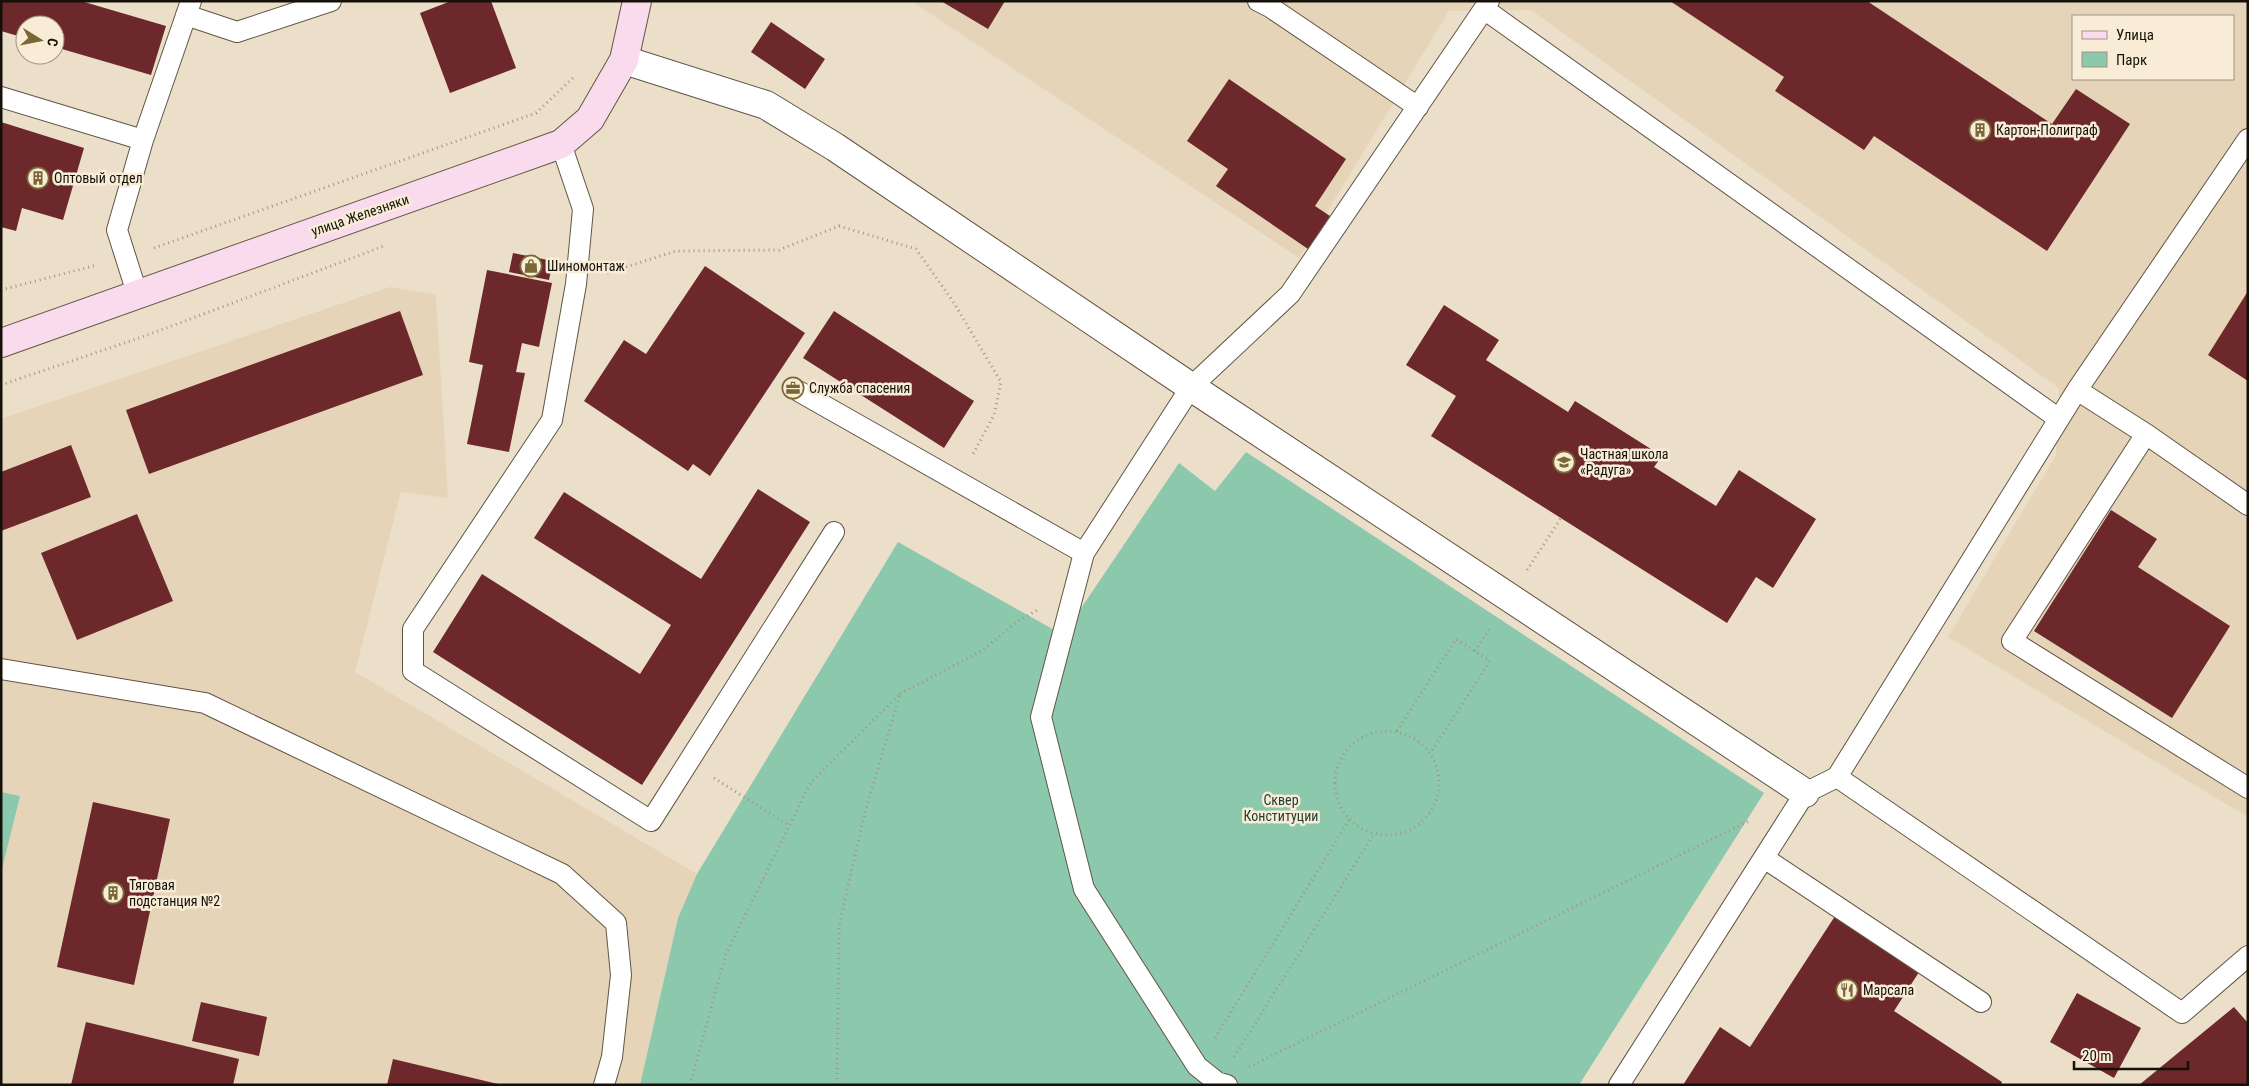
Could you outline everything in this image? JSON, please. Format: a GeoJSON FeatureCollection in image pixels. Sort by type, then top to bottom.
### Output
{"type":"FeatureCollection","features":[{"type":"Feature","properties":{"kind":"street","name":"улица Железняки"},"geometry":{"type":"LineString","coordinates":[[1,343],[561,144],[590,119],[624,60],[637,1]]}},
{"type":"Feature","properties":{"kind":"street"},"geometry":{"type":"LineString","coordinates":[[624,60],[766,105],[835,147],[1191,387],[1805,793]]}},
{"type":"Feature","properties":{"kind":"lane"},"geometry":{"type":"LineString","coordinates":[[137,294],[117,230],[143,140],[189,8],[237,32],[331,1]]}},
{"type":"Feature","properties":{"kind":"lane"},"geometry":{"type":"LineString","coordinates":[[1258,1],[1270,7],[1418,107]]}},
{"type":"Feature","properties":{"kind":"lane"},"geometry":{"type":"LineString","coordinates":[[1222,1084],[1197,1066],[1084,889],[1042,717],[1084,553],[1191,387],[1290,294],[1486,5],[2059,419]]}},
{"type":"Feature","properties":{"kind":"lane"},"geometry":{"type":"LineString","coordinates":[[1,97],[143,140]]}},
{"type":"Feature","properties":{"kind":"lane"},"geometry":{"type":"LineString","coordinates":[[1619,1085],[1805,793],[1837,777],[2077,390],[2248,139]]}},
{"type":"Feature","properties":{"kind":"lane"},"geometry":{"type":"LineString","coordinates":[[561,144],[583,209],[576,284],[552,420],[414,629],[413,671],[651,821],[834,532]]}},
{"type":"Feature","properties":{"kind":"lane"},"geometry":{"type":"LineString","coordinates":[[2077,390],[2146,434],[2248,505]]}},
{"type":"Feature","properties":{"kind":"lane"},"geometry":{"type":"LineString","coordinates":[[800,392],[1084,553]]}},
{"type":"Feature","properties":{"kind":"lane"},"geometry":{"type":"LineString","coordinates":[[2146,434],[2012,641],[2248,788]]}},
{"type":"Feature","properties":{"kind":"lane"},"geometry":{"type":"LineString","coordinates":[[1,669],[205,703],[562,874],[616,923],[621,974],[612,1057],[604,1085]]}},
{"type":"Feature","properties":{"kind":"lane"},"geometry":{"type":"LineString","coordinates":[[1837,777],[2182,1013],[2248,956]]}},
{"type":"Feature","properties":{"kind":"lane"},"geometry":{"type":"LineString","coordinates":[[1764,858],[1981,1002]]}},
{"type":"Feature","properties":{"kind":"path"},"geometry":{"type":"LineString","coordinates":[[1,290],[125,258],[536,113],[579,72]]}},
{"type":"Feature","properties":{"kind":"path"},"geometry":{"type":"LineString","coordinates":[[576,284],[676,251],[779,250],[840,226],[916,248],[954,303],[1001,382],[994,415],[959,482]]}},
{"type":"Feature","properties":{"kind":"path"},"geometry":{"type":"LineString","coordinates":[[1,385],[145,336],[386,245]]}},
{"type":"Feature","properties":{"kind":"path"},"geometry":{"type":"LineString","coordinates":[[690,1085],[726,954],[812,782],[900,694],[983,650],[1015,623],[1075,589]]}},
{"type":"Feature","properties":{"kind":"path"},"geometry":{"type":"LineString","coordinates":[[1397,731],[1456,638],[1490,661],[1431,752]]}},
{"type":"Feature","properties":{"kind":"path"},"geometry":{"type":"LineString","coordinates":[[837,1085],[839,926],[865,812],[900,694]]}},
{"type":"Feature","properties":{"kind":"path"},"geometry":{"type":"LineString","coordinates":[[1397,731],[1416,738],[1431,752],[1440,771],[1440,792],[1432,811],[1418,826],[1399,835],[1374,834],[1359,828],[1344,813],[1336,794],[1335,773],[1343,754],[1357,739],[1371,732],[1397,731]]}},
{"type":"Feature","properties":{"kind":"path"},"geometry":{"type":"LineString","coordinates":[[688,762],[790,826]]}},
{"type":"Feature","properties":{"kind":"path"},"geometry":{"type":"LineString","coordinates":[[1197,1066],[1349,819]]}},
{"type":"Feature","properties":{"kind":"path"},"geometry":{"type":"LineString","coordinates":[[1222,1084],[1751,819]]}},
{"type":"Feature","properties":{"kind":"path"},"geometry":{"type":"LineString","coordinates":[[1222,1084],[1374,834]]}},
{"type":"Feature","properties":{"kind":"shaded area"},"geometry":{"type":"Polygon","coordinates":[[[911,1],[2248,1],[2248,817],[1948,637],[2056,455],[2059,388],[1531,10],[1449,11],[1299,258],[911,1]]]}},
{"type":"Feature","properties":{"kind":"shaded area"},"geometry":{"type":"Polygon","coordinates":[[[390,287],[436,295],[448,498],[401,492],[355,672],[697,874],[678,918],[640,1085],[1,1085],[1,419],[390,287]]]}},
{"type":"Feature","properties":{"kind":"green space","name":"Сквер Конституции"},"geometry":{"type":"Polygon","coordinates":[[[1246,452],[1764,793],[1579,1085],[640,1085],[678,918],[697,874],[898,542],[1063,635],[1179,463],[1215,491],[1246,452]]]}},
{"type":"Feature","properties":{"kind":"green space"},"geometry":{"type":"Polygon","coordinates":[[[1,792],[20,796],[1,873],[1,792]]]}},
{"type":"Feature","properties":{"kind":"building"},"geometry":{"type":"Polygon","coordinates":[[[1,1],[81,1],[166,26],[151,75],[65,50],[65,15],[15,15],[15,35],[1,31],[1,1]]]}},
{"type":"Feature","properties":{"kind":"building"},"geometry":{"type":"Polygon","coordinates":[[[451,1],[491,1],[516,68],[450,93],[420,13],[451,1]]]}},
{"type":"Feature","properties":{"kind":"building"},"geometry":{"type":"Polygon","coordinates":[[[941,1],[1005,1],[988,29],[941,1]]]}},
{"type":"Feature","properties":{"kind":"building","name":"Картон-Полиграф"},"geometry":{"type":"Polygon","coordinates":[[[1670,1],[1867,1],[2052,124],[2076,89],[2130,124],[2047,251],[1874,136],[1864,150],[1775,91],[1784,77],[1670,1]]]}},
{"type":"Feature","properties":{"kind":"building"},"geometry":{"type":"Polygon","coordinates":[[[771,22],[825,59],[805,89],[751,52],[771,22]]]}},
{"type":"Feature","properties":{"kind":"building"},"geometry":{"type":"Polygon","coordinates":[[[1229,79],[1346,159],[1315,206],[1330,216],[1308,249],[1216,186],[1228,169],[1187,141],[1229,79]]]}},
{"type":"Feature","properties":{"kind":"building","name":"Оптовый отдел"},"geometry":{"type":"Polygon","coordinates":[[[1,122],[84,148],[63,220],[22,208],[16,231],[1,227],[1,122]]]}},
{"type":"Feature","properties":{"kind":"building","name":"Шиномонтаж"},"geometry":{"type":"Polygon","coordinates":[[[513,253],[553,261],[549,280],[509,272],[513,253]]]}},
{"type":"Feature","properties":{"kind":"building"},"geometry":{"type":"Polygon","coordinates":[[[705,266],[805,333],[710,476],[693,464],[688,471],[584,401],[624,340],[646,354],[705,266]]]}},
{"type":"Feature","properties":{"kind":"building"},"geometry":{"type":"Polygon","coordinates":[[[487,270],[552,283],[539,347],[522,343],[516,372],[525,373],[509,452],[467,444],[483,365],[469,362],[487,270]]]}},
{"type":"Feature","properties":{"kind":"building"},"geometry":{"type":"Polygon","coordinates":[[[2248,291],[2248,381],[2208,355],[2248,291]]]}},
{"type":"Feature","properties":{"kind":"building","name":"Частная школа «Радуга»"},"geometry":{"type":"Polygon","coordinates":[[[1444,305],[1499,340],[1486,360],[1568,412],[1575,401],[1662,456],[1654,467],[1716,506],[1739,470],[1816,519],[1773,588],[1756,577],[1727,623],[1431,436],[1456,396],[1406,365],[1444,305]]]}},
{"type":"Feature","properties":{"kind":"building"},"geometry":{"type":"Polygon","coordinates":[[[400,311],[423,375],[149,474],[126,410],[400,311]]]}},
{"type":"Feature","properties":{"kind":"building"},"geometry":{"type":"Polygon","coordinates":[[[834,311],[974,401],[944,448],[803,358],[834,311]]]}},
{"type":"Feature","properties":{"kind":"building"},"geometry":{"type":"Polygon","coordinates":[[[71,445],[91,497],[1,531],[1,472],[71,445]]]}},
{"type":"Feature","properties":{"kind":"building"},"geometry":{"type":"Polygon","coordinates":[[[758,489],[810,522],[642,785],[433,652],[482,574],[640,674],[671,625],[534,538],[564,492],[701,579],[758,489]]]}},
{"type":"Feature","properties":{"kind":"building"},"geometry":{"type":"Polygon","coordinates":[[[2111,510],[2157,539],[2138,567],[2230,626],[2172,718],[2034,631],[2111,510]]]}},
{"type":"Feature","properties":{"kind":"building"},"geometry":{"type":"Polygon","coordinates":[[[137,514],[173,601],[77,640],[41,553],[137,514]]]}},
{"type":"Feature","properties":{"kind":"building","name":"Тяговая подстанция №2"},"geometry":{"type":"Polygon","coordinates":[[[93,802],[170,819],[134,985],[57,967],[93,802]]]}},
{"type":"Feature","properties":{"kind":"building","name":"Марсала"},"geometry":{"type":"Polygon","coordinates":[[[1837,913],[1921,969],[1894,1011],[2002,1082],[2001,1085],[1683,1085],[1720,1027],[1750,1047],[1837,913]]]}},
{"type":"Feature","properties":{"kind":"building"},"geometry":{"type":"Polygon","coordinates":[[[2077,993],[2141,1028],[2114,1078],[2050,1042],[2077,993]]]}},
{"type":"Feature","properties":{"kind":"building"},"geometry":{"type":"Polygon","coordinates":[[[201,1002],[267,1017],[259,1056],[192,1041],[201,1002]]]}},
{"type":"Feature","properties":{"kind":"building"},"geometry":{"type":"Polygon","coordinates":[[[2234,1007],[2248,1023],[2248,1085],[2139,1085],[2234,1007]]]}},
{"type":"Feature","properties":{"kind":"building"},"geometry":{"type":"Polygon","coordinates":[[[86,1022],[239,1059],[233,1085],[71,1085],[86,1022]]]}},
{"type":"Feature","properties":{"kind":"building"},"geometry":{"type":"Polygon","coordinates":[[[393,1059],[498,1084],[498,1085],[387,1085],[393,1059]]]}},
{"type":"Feature","properties":{"kind":"place","name":"Картон-Полиграф"},"geometry":{"type":"Point","coordinates":[1980,130]}},
{"type":"Feature","properties":{"kind":"place","name":"Оптовый отдел"},"geometry":{"type":"Point","coordinates":[38,178]}},
{"type":"Feature","properties":{"kind":"place","name":"Шиномонтаж"},"geometry":{"type":"Point","coordinates":[531,266]}},
{"type":"Feature","properties":{"kind":"place","name":"Служба спасения"},"geometry":{"type":"Point","coordinates":[793,388]}},
{"type":"Feature","properties":{"kind":"place","name":"Частная школа «Радуга»"},"geometry":{"type":"Point","coordinates":[1564,462]}},
{"type":"Feature","properties":{"kind":"place","name":"Тяговая подстанция №2"},"geometry":{"type":"Point","coordinates":[113,893]}},
{"type":"Feature","properties":{"kind":"place","name":"Марсала"},"geometry":{"type":"Point","coordinates":[1847,990]}}]}
